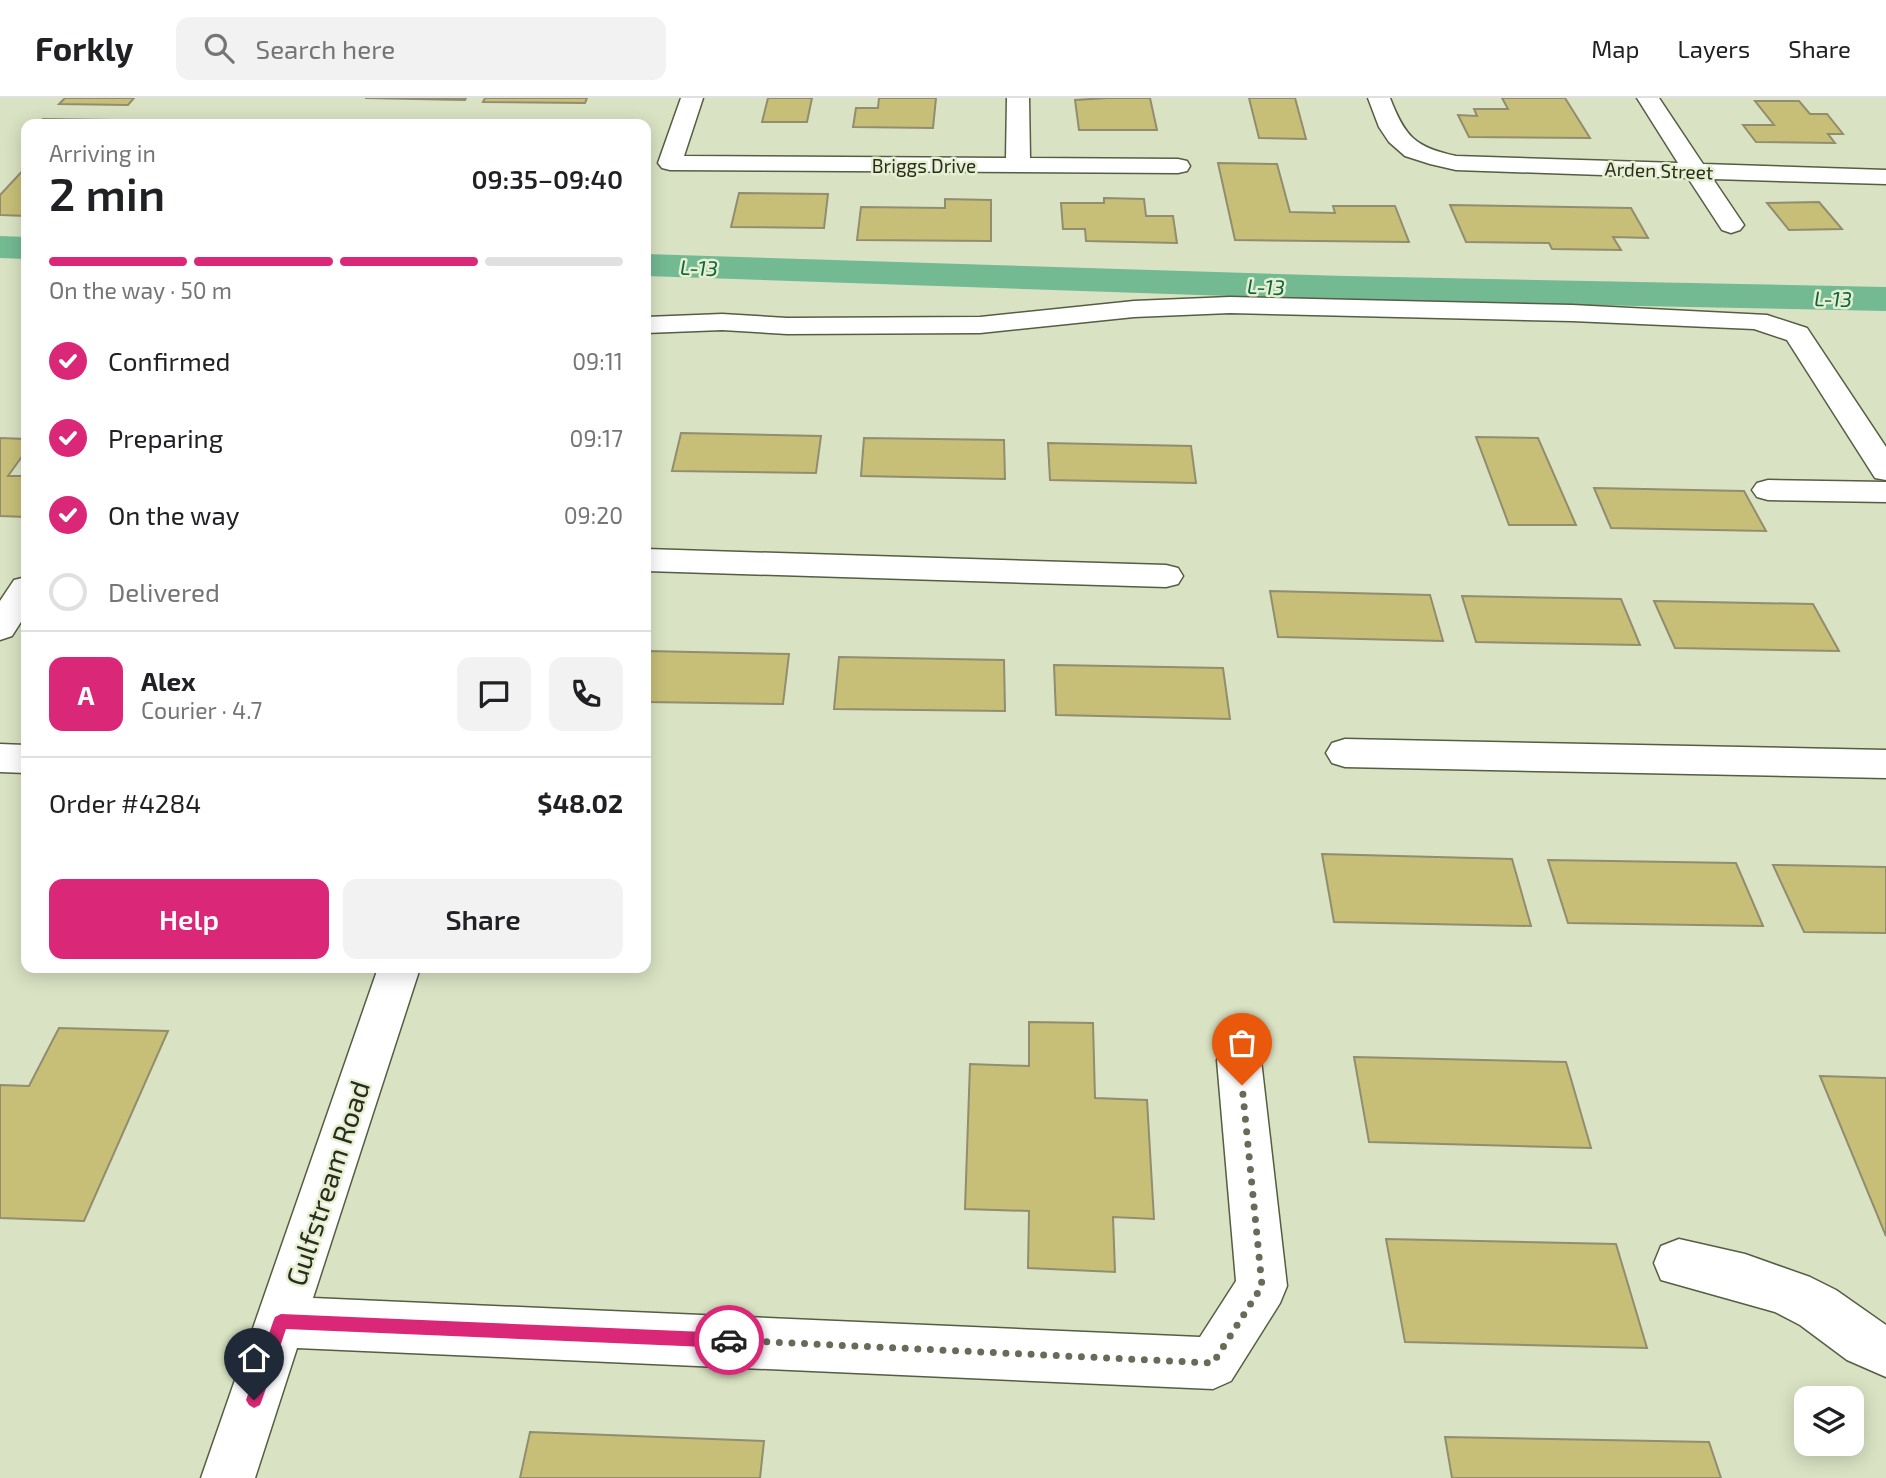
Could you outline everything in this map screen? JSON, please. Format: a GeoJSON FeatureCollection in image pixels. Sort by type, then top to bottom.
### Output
{"type":"FeatureCollection","features":[{"type":"Feature","properties":{"kind":"street","name":"Briggs Drive"},"geometry":{"type":"LineString","coordinates":[[692,98],[667,139],[670,163],[1178,166]]}},
{"type":"Feature","properties":{"kind":"street"},"geometry":{"type":"LineString","coordinates":[[1018,98],[1018,165]]}},
{"type":"Feature","properties":{"kind":"street","name":"Arden Street"},"geometry":{"type":"LineString","coordinates":[[1379,98],[1390,129],[1397,140],[1432,158],[1456,163],[1886,177]]}},
{"type":"Feature","properties":{"kind":"street"},"geometry":{"type":"LineString","coordinates":[[1648,98],[1731,225]]}},
{"type":"Feature","properties":{"kind":"street"},"geometry":{"type":"LineString","coordinates":[[651,325],[722,322],[787,326],[980,325],[1134,309],[1230,305],[1757,321],[1797,334],[1886,471]]}},
{"type":"Feature","properties":{"kind":"street"},"geometry":{"type":"LineString","coordinates":[[1768,490],[1886,492]]}},
{"type":"Feature","properties":{"kind":"street"},"geometry":{"type":"LineString","coordinates":[[651,560],[1166,576]]}},
{"type":"Feature","properties":{"kind":"street"},"geometry":{"type":"LineString","coordinates":[[0,628],[21,596]]}},
{"type":"Feature","properties":{"kind":"street"},"geometry":{"type":"LineString","coordinates":[[1345,753],[1886,764]]}},
{"type":"Feature","properties":{"kind":"street"},"geometry":{"type":"LineString","coordinates":[[0,758],[21,759]]}},
{"type":"Feature","properties":{"kind":"street","name":"Gulfstream Road"},"geometry":{"type":"LineString","coordinates":[[228,1478],[397,973]]}},
{"type":"Feature","properties":{"kind":"street"},"geometry":{"type":"LineString","coordinates":[[281,1322],[1213,1363],[1262,1286],[1239,1060]]}},
{"type":"Feature","properties":{"kind":"street"},"geometry":{"type":"LineString","coordinates":[[1679,1263],[1738,1275],[1773,1286],[1810,1303],[1886,1351]]}},
{"type":"Feature","properties":{"kind":"building"},"geometry":{"type":"Polygon","coordinates":[[[65,98],[134,98],[128,105],[59,104],[65,98]]]}},
{"type":"Feature","properties":{"kind":"building"},"geometry":{"type":"Polygon","coordinates":[[[365,98],[466,98],[465,100],[365,98]]]}},
{"type":"Feature","properties":{"kind":"building"},"geometry":{"type":"Polygon","coordinates":[[[485,98],[587,98],[585,103],[483,102],[485,98]]]}},
{"type":"Feature","properties":{"kind":"building"},"geometry":{"type":"Polygon","coordinates":[[[768,98],[812,98],[807,122],[762,122],[768,98]]]}},
{"type":"Feature","properties":{"kind":"building"},"geometry":{"type":"Polygon","coordinates":[[[879,98],[936,98],[933,128],[853,127],[856,108],[878,108],[879,98]]]}},
{"type":"Feature","properties":{"kind":"building"},"geometry":{"type":"Polygon","coordinates":[[[1150,98],[1157,130],[1079,130],[1075,100],[1150,98]]]}},
{"type":"Feature","properties":{"kind":"building"},"geometry":{"type":"Polygon","coordinates":[[[1249,98],[1295,98],[1306,139],[1259,138],[1249,98]]]}},
{"type":"Feature","properties":{"kind":"building"},"geometry":{"type":"Polygon","coordinates":[[[1502,98],[1565,98],[1590,138],[1469,137],[1458,115],[1477,116],[1474,109],[1508,109],[1502,98]]]}},
{"type":"Feature","properties":{"kind":"building"},"geometry":{"type":"Polygon","coordinates":[[[1755,101],[1799,101],[1810,114],[1827,114],[1843,134],[1828,134],[1835,143],[1756,142],[1743,125],[1774,125],[1755,101]]]}},
{"type":"Feature","properties":{"kind":"building"},"geometry":{"type":"Polygon","coordinates":[[[1218,163],[1277,164],[1290,212],[1335,213],[1333,206],[1395,206],[1409,242],[1235,240],[1218,163]]]}},
{"type":"Feature","properties":{"kind":"building"},"geometry":{"type":"Polygon","coordinates":[[[21,172],[21,216],[0,215],[0,195],[21,172]]]}},
{"type":"Feature","properties":{"kind":"building"},"geometry":{"type":"Polygon","coordinates":[[[739,193],[828,194],[824,228],[731,227],[739,193]]]}},
{"type":"Feature","properties":{"kind":"building"},"geometry":{"type":"Polygon","coordinates":[[[1104,198],[1144,199],[1146,216],[1173,216],[1177,243],[1086,241],[1085,229],[1063,229],[1061,203],[1104,203],[1104,198]]]}},
{"type":"Feature","properties":{"kind":"building"},"geometry":{"type":"Polygon","coordinates":[[[945,199],[991,200],[991,241],[857,240],[861,207],[945,208],[945,199]]]}},
{"type":"Feature","properties":{"kind":"building"},"geometry":{"type":"Polygon","coordinates":[[[1819,202],[1842,229],[1789,230],[1767,203],[1819,202]]]}},
{"type":"Feature","properties":{"kind":"building"},"geometry":{"type":"Polygon","coordinates":[[[1450,205],[1631,208],[1648,238],[1613,237],[1621,250],[1552,249],[1549,243],[1466,242],[1450,205]]]}},
{"type":"Feature","properties":{"kind":"building"},"geometry":{"type":"Polygon","coordinates":[[[681,433],[821,436],[816,473],[672,471],[681,433]]]}},
{"type":"Feature","properties":{"kind":"building"},"geometry":{"type":"Polygon","coordinates":[[[1476,437],[1538,438],[1576,525],[1509,525],[1476,437]]]}},
{"type":"Feature","properties":{"kind":"building"},"geometry":{"type":"Polygon","coordinates":[[[0,438],[21,439],[21,458],[8,476],[21,476],[21,517],[0,516],[0,438]]]}},
{"type":"Feature","properties":{"kind":"building"},"geometry":{"type":"Polygon","coordinates":[[[864,438],[1004,440],[1005,479],[861,476],[864,438]]]}},
{"type":"Feature","properties":{"kind":"building"},"geometry":{"type":"Polygon","coordinates":[[[1048,443],[1191,446],[1196,483],[1050,480],[1048,443]]]}},
{"type":"Feature","properties":{"kind":"building"},"geometry":{"type":"Polygon","coordinates":[[[1594,488],[1744,491],[1766,531],[1611,528],[1594,488]]]}},
{"type":"Feature","properties":{"kind":"building"},"geometry":{"type":"Polygon","coordinates":[[[1270,591],[1430,595],[1443,641],[1278,637],[1270,591]]]}},
{"type":"Feature","properties":{"kind":"building"},"geometry":{"type":"Polygon","coordinates":[[[1462,596],[1621,599],[1640,645],[1476,642],[1462,596]]]}},
{"type":"Feature","properties":{"kind":"building"},"geometry":{"type":"Polygon","coordinates":[[[1654,601],[1813,604],[1839,651],[1675,648],[1654,601]]]}},
{"type":"Feature","properties":{"kind":"building"},"geometry":{"type":"Polygon","coordinates":[[[651,651],[789,654],[783,704],[651,702],[651,651]]]}},
{"type":"Feature","properties":{"kind":"building"},"geometry":{"type":"Polygon","coordinates":[[[839,657],[1004,660],[1005,711],[834,709],[839,657]]]}},
{"type":"Feature","properties":{"kind":"building"},"geometry":{"type":"Polygon","coordinates":[[[1054,665],[1223,668],[1230,719],[1056,715],[1054,665]]]}},
{"type":"Feature","properties":{"kind":"building"},"geometry":{"type":"Polygon","coordinates":[[[1322,854],[1512,859],[1531,926],[1334,922],[1322,854]]]}},
{"type":"Feature","properties":{"kind":"building"},"geometry":{"type":"Polygon","coordinates":[[[1548,860],[1736,863],[1763,926],[1568,923],[1548,860]]]}},
{"type":"Feature","properties":{"kind":"building"},"geometry":{"type":"Polygon","coordinates":[[[1773,865],[1886,867],[1886,933],[1804,932],[1773,865]]]}},
{"type":"Feature","properties":{"kind":"building"},"geometry":{"type":"Polygon","coordinates":[[[1029,1022],[1093,1023],[1095,1098],[1147,1100],[1154,1219],[1113,1217],[1115,1272],[1028,1268],[1029,1211],[965,1209],[970,1064],[1029,1066],[1029,1022]]]}},
{"type":"Feature","properties":{"kind":"building"},"geometry":{"type":"Polygon","coordinates":[[[59,1028],[168,1031],[84,1221],[0,1218],[0,1085],[29,1086],[59,1028]]]}},
{"type":"Feature","properties":{"kind":"building"},"geometry":{"type":"Polygon","coordinates":[[[1354,1057],[1566,1062],[1591,1148],[1369,1142],[1354,1057]]]}},
{"type":"Feature","properties":{"kind":"building"},"geometry":{"type":"Polygon","coordinates":[[[1820,1076],[1886,1078],[1886,1236],[1820,1076]]]}},
{"type":"Feature","properties":{"kind":"building"},"geometry":{"type":"Polygon","coordinates":[[[1386,1239],[1616,1244],[1647,1348],[1405,1342],[1386,1239]]]}},
{"type":"Feature","properties":{"kind":"building"},"geometry":{"type":"Polygon","coordinates":[[[530,1432],[764,1441],[760,1478],[520,1478],[530,1432]]]}},
{"type":"Feature","properties":{"kind":"building"},"geometry":{"type":"Polygon","coordinates":[[[1445,1437],[1709,1442],[1721,1478],[1452,1478],[1445,1437]]]}},
{"type":"Feature","properties":{"kind":"waterway","name":"L-13"},"geometry":{"type":"LineString","coordinates":[[0,247],[21,248]]}},
{"type":"Feature","properties":{"kind":"waterway","name":"L-13"},"geometry":{"type":"LineString","coordinates":[[651,265],[1345,288],[1886,299]]}},
{"type":"Feature","properties":{"kind":"way so far"},"geometry":{"type":"LineString","coordinates":[[729,1340],[1213,1363],[1262,1286],[1242,1085]]}},
{"type":"Feature","properties":{"kind":"route"},"geometry":{"type":"LineString","coordinates":[[254,1400],[281,1322],[729,1340]]}}]}
